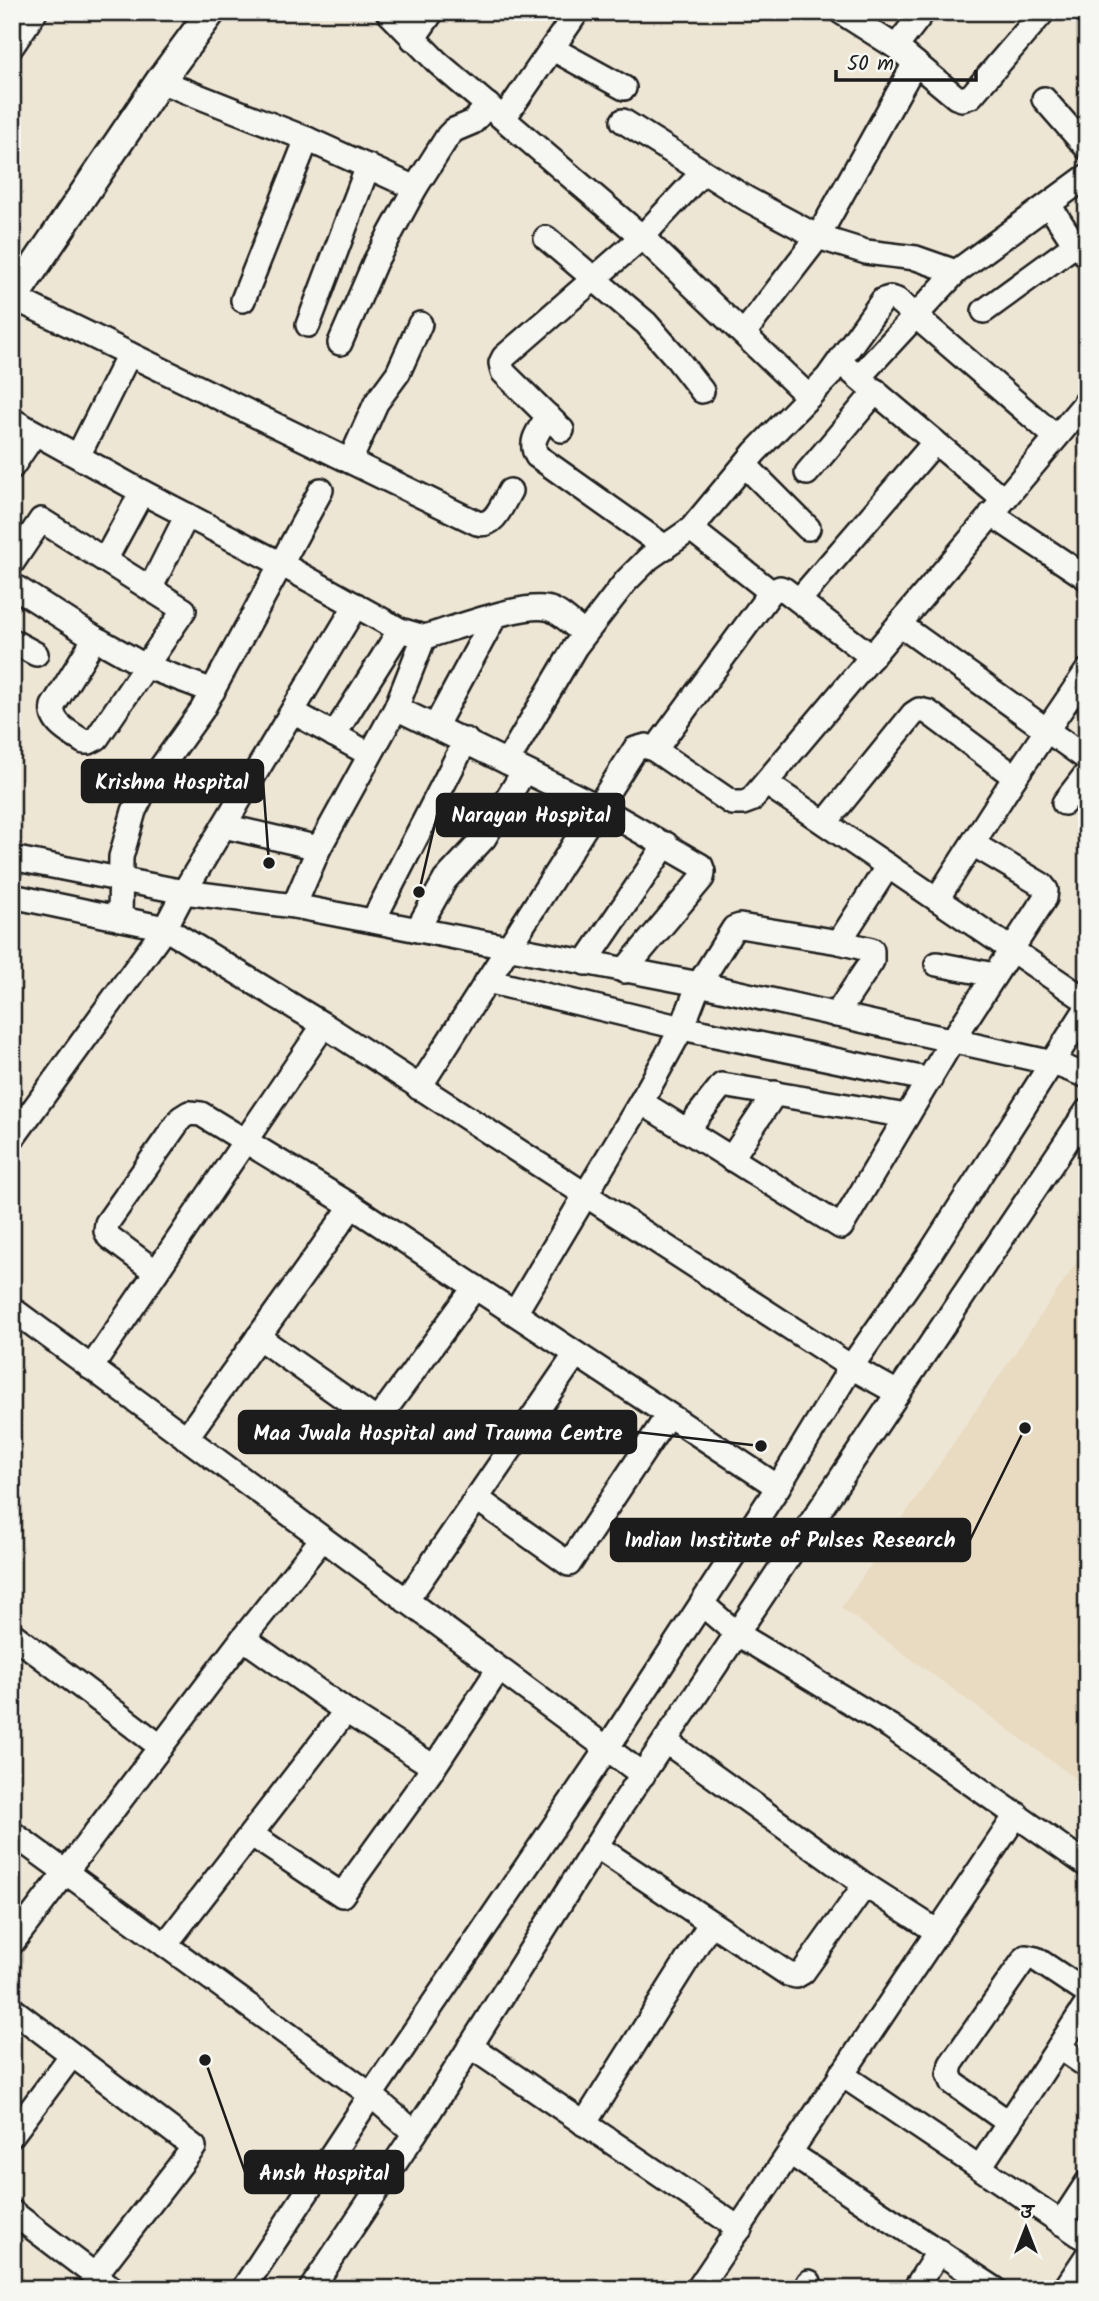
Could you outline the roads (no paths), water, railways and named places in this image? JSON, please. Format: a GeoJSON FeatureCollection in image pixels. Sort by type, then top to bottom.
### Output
{"type":"FeatureCollection","features":[{"type":"Feature","properties":{"kind":"main road"},"geometry":{"type":"LineString","coordinates":[[13,298],[160,81],[211,12]]}},
{"type":"Feature","properties":{"kind":"street"},"geometry":{"type":"LineString","coordinates":[[12,46],[35,12]]}},
{"type":"Feature","properties":{"kind":"street"},"geometry":{"type":"LineString","coordinates":[[388,12],[413,39],[642,237],[809,397]]}},
{"type":"Feature","properties":{"kind":"street"},"geometry":{"type":"LineString","coordinates":[[413,39],[432,12]]}},
{"type":"Feature","properties":{"kind":"street"},"geometry":{"type":"LineString","coordinates":[[340,344],[375,262],[415,188],[448,135],[496,112],[553,49],[577,12]]}},
{"type":"Feature","properties":{"kind":"street"},"geometry":{"type":"LineString","coordinates":[[841,12],[895,47],[956,97],[967,99],[1043,12]]}},
{"type":"Feature","properties":{"kind":"street"},"geometry":{"type":"LineString","coordinates":[[895,47],[923,12]]}},
{"type":"Feature","properties":{"kind":"street"},"geometry":{"type":"LineString","coordinates":[[553,49],[624,88]]}},
{"type":"Feature","properties":{"kind":"street"},"geometry":{"type":"LineString","coordinates":[[744,333],[818,237],[915,63]]}},
{"type":"Feature","properties":{"kind":"street"},"geometry":{"type":"LineString","coordinates":[[160,81],[307,139],[415,188]]}},
{"type":"Feature","properties":{"kind":"street"},"geometry":{"type":"LineString","coordinates":[[1044,99],[1087,148]]}},
{"type":"Feature","properties":{"kind":"street"},"geometry":{"type":"LineString","coordinates":[[623,121],[703,172],[818,237],[866,252],[916,258],[956,272]]}},
{"type":"Feature","properties":{"kind":"street"},"geometry":{"type":"LineString","coordinates":[[243,300],[307,139]]}},
{"type":"Feature","properties":{"kind":"street"},"geometry":{"type":"LineString","coordinates":[[308,325],[368,166]]}},
{"type":"Feature","properties":{"kind":"street"},"geometry":{"type":"LineString","coordinates":[[665,547],[537,456],[533,441],[555,423],[503,372],[501,363],[504,357],[642,237],[703,172]]}},
{"type":"Feature","properties":{"kind":"street"},"geometry":{"type":"LineString","coordinates":[[807,473],[915,315],[956,272],[1087,176]]}},
{"type":"Feature","properties":{"kind":"street"},"geometry":{"type":"LineString","coordinates":[[984,311],[1081,250],[1049,205]]}},
{"type":"Feature","properties":{"kind":"street"},"geometry":{"type":"LineString","coordinates":[[546,238],[646,323],[702,391]]}},
{"type":"Feature","properties":{"kind":"street"},"geometry":{"type":"LineString","coordinates":[[13,298],[484,525],[491,522],[510,491]]}},
{"type":"Feature","properties":{"kind":"street"},"geometry":{"type":"LineString","coordinates":[[416,930],[445,880],[478,846],[562,667],[584,634],[636,570],[691,529],[745,464],[839,362],[883,300],[897,300],[1056,437]]}},
{"type":"Feature","properties":{"kind":"street"},"geometry":{"type":"LineString","coordinates":[[350,461],[376,403],[398,373],[420,324]]}},
{"type":"Feature","properties":{"kind":"street"},"geometry":{"type":"LineString","coordinates":[[78,456],[129,354]]}},
{"type":"Feature","properties":{"kind":"street"},"geometry":{"type":"LineString","coordinates":[[839,362],[935,442],[997,506],[1087,578]]}},
{"type":"Feature","properties":{"kind":"street"},"geometry":{"type":"LineString","coordinates":[[419,1088],[635,749],[646,746],[654,750],[732,803],[751,800],[1087,401]]}},
{"type":"Feature","properties":{"kind":"street"},"geometry":{"type":"LineString","coordinates":[[12,420],[400,630],[424,637],[495,616],[547,607],[584,634]]}},
{"type":"Feature","properties":{"kind":"street"},"geometry":{"type":"LineString","coordinates":[[12,467],[35,433]]}},
{"type":"Feature","properties":{"kind":"street"},"geometry":{"type":"LineString","coordinates":[[799,600],[935,442]]}},
{"type":"Feature","properties":{"kind":"street"},"geometry":{"type":"LineString","coordinates":[[745,464],[808,528]]}},
{"type":"Feature","properties":{"kind":"street"},"geometry":{"type":"LineString","coordinates":[[120,919],[121,858],[128,829],[144,791],[202,710],[321,490]]}},
{"type":"Feature","properties":{"kind":"street"},"geometry":{"type":"LineString","coordinates":[[106,559],[142,492]]}},
{"type":"Feature","properties":{"kind":"street"},"geometry":{"type":"LineString","coordinates":[[151,587],[187,514]]}},
{"type":"Feature","properties":{"kind":"street"},"geometry":{"type":"LineString","coordinates":[[12,563],[41,520],[184,610],[97,738],[84,742],[54,720],[52,713],[53,706],[95,638]]}},
{"type":"Feature","properties":{"kind":"street"},"geometry":{"type":"LineString","coordinates":[[691,529],[771,592]]}},
{"type":"Feature","properties":{"kind":"street"},"geometry":{"type":"LineString","coordinates":[[12,584],[95,638],[145,666],[213,691]]}},
{"type":"Feature","properties":{"kind":"street"},"geometry":{"type":"LineString","coordinates":[[654,750],[771,592],[780,588],[872,657]]}},
{"type":"Feature","properties":{"kind":"street"},"geometry":{"type":"LineString","coordinates":[[12,1139],[165,928],[356,606]]}},
{"type":"Feature","properties":{"kind":"street"},"geometry":{"type":"LineString","coordinates":[[435,726],[495,616]]}},
{"type":"Feature","properties":{"kind":"street"},"geometry":{"type":"LineString","coordinates":[[899,624],[1087,759]]}},
{"type":"Feature","properties":{"kind":"street"},"geometry":{"type":"LineString","coordinates":[[334,735],[400,630]]}},
{"type":"Feature","properties":{"kind":"street"},"geometry":{"type":"LineString","coordinates":[[294,906],[319,848],[396,708],[424,637]]}},
{"type":"Feature","properties":{"kind":"street"},"geometry":{"type":"LineString","coordinates":[[12,641],[36,654]]}},
{"type":"Feature","properties":{"kind":"street"},"geometry":{"type":"LineString","coordinates":[[937,899],[1087,671]]}},
{"type":"Feature","properties":{"kind":"street"},"geometry":{"type":"LineString","coordinates":[[396,708],[597,806],[701,866],[702,878],[624,971]]}},
{"type":"Feature","properties":{"kind":"street"},"geometry":{"type":"LineString","coordinates":[[825,823],[919,710],[928,712],[1015,777]]}},
{"type":"Feature","properties":{"kind":"street"},"geometry":{"type":"LineString","coordinates":[[293,712],[369,754]]}},
{"type":"Feature","properties":{"kind":"street"},"geometry":{"type":"LineString","coordinates":[[373,921],[466,740]]}},
{"type":"Feature","properties":{"kind":"street"},"geometry":{"type":"LineString","coordinates":[[1064,803],[1087,773]]}},
{"type":"Feature","properties":{"kind":"street"},"geometry":{"type":"LineString","coordinates":[[766,784],[1087,1001]]}},
{"type":"Feature","properties":{"kind":"street"},"geometry":{"type":"LineString","coordinates":[[224,826],[319,848]]}},
{"type":"Feature","properties":{"kind":"street"},"geometry":{"type":"LineString","coordinates":[[585,963],[666,844]]}},
{"type":"Feature","properties":{"kind":"street"},"geometry":{"type":"LineString","coordinates":[[640,1102],[841,1227],[952,1041],[1045,898],[1046,890],[1042,885],[973,844]]}},
{"type":"Feature","properties":{"kind":"street"},"geometry":{"type":"LineString","coordinates":[[12,858],[184,892],[294,906],[699,984],[1053,1063],[1087,1076]]}},
{"type":"Feature","properties":{"kind":"street"},"geometry":{"type":"LineString","coordinates":[[839,942],[888,866]]}},
{"type":"Feature","properties":{"kind":"street"},"geometry":{"type":"LineString","coordinates":[[12,896],[165,928],[324,1025],[851,1367],[898,1393]]}},
{"type":"Feature","properties":{"kind":"street"},"geometry":{"type":"LineString","coordinates":[[515,1313],[640,1102],[682,1028],[699,984],[734,928],[740,926],[872,950],[872,961],[835,1015]]}},
{"type":"Feature","properties":{"kind":"street"},"geometry":{"type":"LineString","coordinates":[[937,964],[994,975]]}},
{"type":"Feature","properties":{"kind":"street"},"geometry":{"type":"LineString","coordinates":[[487,981],[682,1028],[930,1080]]}},
{"type":"Feature","properties":{"kind":"street"},"geometry":{"type":"LineString","coordinates":[[251,2286],[371,2095],[607,1750],[778,1487],[851,1367],[936,1244],[1087,1008]]}},
{"type":"Feature","properties":{"kind":"street"},"geometry":{"type":"LineString","coordinates":[[91,1368],[324,1025]]}},
{"type":"Feature","properties":{"kind":"street"},"geometry":{"type":"LineString","coordinates":[[686,1131],[722,1085],[907,1116]]}},
{"type":"Feature","properties":{"kind":"street"},"geometry":{"type":"LineString","coordinates":[[731,1159],[775,1093]]}},
{"type":"Feature","properties":{"kind":"street"},"geometry":{"type":"LineString","coordinates":[[311,2289],[415,2133],[596,1846],[736,1633],[1087,1111]]}},
{"type":"Feature","properties":{"kind":"street"},"geometry":{"type":"LineString","coordinates":[[156,1272],[109,1237],[106,1231],[107,1223],[181,1118],[189,1113],[201,1114],[352,1206],[778,1487]]}},
{"type":"Feature","properties":{"kind":"street"},"geometry":{"type":"LineString","coordinates":[[186,1438],[352,1206]]}},
{"type":"Feature","properties":{"kind":"street"},"geometry":{"type":"LineString","coordinates":[[258,1337],[377,1422],[475,1287]]}},
{"type":"Feature","properties":{"kind":"street"},"geometry":{"type":"LineString","coordinates":[[16,1319],[91,1368],[643,1775]]}},
{"type":"Feature","properties":{"kind":"street"},"geometry":{"type":"LineString","coordinates":[[406,1601],[576,1354]]}},
{"type":"Feature","properties":{"kind":"street"},"geometry":{"type":"LineString","coordinates":[[476,1499],[569,1564],[668,1415]]}},
{"type":"Feature","properties":{"kind":"street"},"geometry":{"type":"LineString","coordinates":[[12,1943],[243,1638],[322,1539]]}},
{"type":"Feature","properties":{"kind":"street"},"geometry":{"type":"LineString","coordinates":[[702,1604],[736,1633],[891,1727],[1087,1865]]}},
{"type":"Feature","properties":{"kind":"street"},"geometry":{"type":"LineString","coordinates":[[12,1634],[161,1747]]}},
{"type":"Feature","properties":{"kind":"street"},"geometry":{"type":"LineString","coordinates":[[243,1638],[346,1711],[435,1767]]}},
{"type":"Feature","properties":{"kind":"street"},"geometry":{"type":"LineString","coordinates":[[252,1835],[342,1895],[435,1767],[498,1670]]}},
{"type":"Feature","properties":{"kind":"street"},"geometry":{"type":"LineString","coordinates":[[165,1945],[346,1711]]}},
{"type":"Feature","properties":{"kind":"street"},"geometry":{"type":"LineString","coordinates":[[665,1741],[864,1885],[938,1932]]}},
{"type":"Feature","properties":{"kind":"street"},"geometry":{"type":"LineString","coordinates":[[698,2289],[1017,1814]]}},
{"type":"Feature","properties":{"kind":"street"},"geometry":{"type":"LineString","coordinates":[[12,1833],[371,2095],[415,2133]]}},
{"type":"Feature","properties":{"kind":"street"},"geometry":{"type":"LineString","coordinates":[[596,1846],[710,1924],[788,1974],[796,1976],[803,1972],[864,1885]]}},
{"type":"Feature","properties":{"kind":"street"},"geometry":{"type":"LineString","coordinates":[[584,2124],[710,1924]]}},
{"type":"Feature","properties":{"kind":"street"},"geometry":{"type":"LineString","coordinates":[[1009,2123],[953,2083],[949,2074],[951,2064],[1026,1957],[1036,1959],[1087,1993]]}},
{"type":"Feature","properties":{"kind":"street"},"geometry":{"type":"LineString","coordinates":[[981,2167],[1087,2004]]}},
{"type":"Feature","properties":{"kind":"street"},"geometry":{"type":"LineString","coordinates":[[12,2009],[194,2147],[105,2282],[12,2211]]}},
{"type":"Feature","properties":{"kind":"street"},"geometry":{"type":"LineString","coordinates":[[470,2046],[740,2230]]}},
{"type":"Feature","properties":{"kind":"street"},"geometry":{"type":"LineString","coordinates":[[1059,2047],[1087,2066]]}},
{"type":"Feature","properties":{"kind":"street"},"geometry":{"type":"LineString","coordinates":[[12,2136],[72,2055]]}},
{"type":"Feature","properties":{"kind":"street"},"geometry":{"type":"LineString","coordinates":[[841,2074],[1087,2240]]}},
{"type":"Feature","properties":{"kind":"street"},"geometry":{"type":"LineString","coordinates":[[790,2153],[995,2289]]}},
{"type":"Feature","properties":{"kind":"street"},"geometry":{"type":"LineString","coordinates":[[1061,2223],[1087,2183]]}},
{"type":"Feature","properties":{"kind":"street"},"geometry":{"type":"LineString","coordinates":[[915,2289],[939,2251]]}},
{"type":"Feature","properties":{"kind":"street"},"geometry":{"type":"LineString","coordinates":[[1065,2289],[1087,2256]]}},
{"type":"Feature","properties":{"kind":"place","name":"Krishna Hospital"},"geometry":{"type":"Point","coordinates":[269,863]}},
{"type":"Feature","properties":{"kind":"place","name":"Narayan Hospital"},"geometry":{"type":"Point","coordinates":[419,892]}},
{"type":"Feature","properties":{"kind":"place","name":"Indian Institute of Pulses Research"},"geometry":{"type":"Point","coordinates":[1025,1428]}},
{"type":"Feature","properties":{"kind":"place","name":"Maa Jwala Hospital and Trauma Centre"},"geometry":{"type":"Point","coordinates":[761,1446]}},
{"type":"Feature","properties":{"kind":"place","name":"Ansh Hospital"},"geometry":{"type":"Point","coordinates":[205,2060]}}]}
